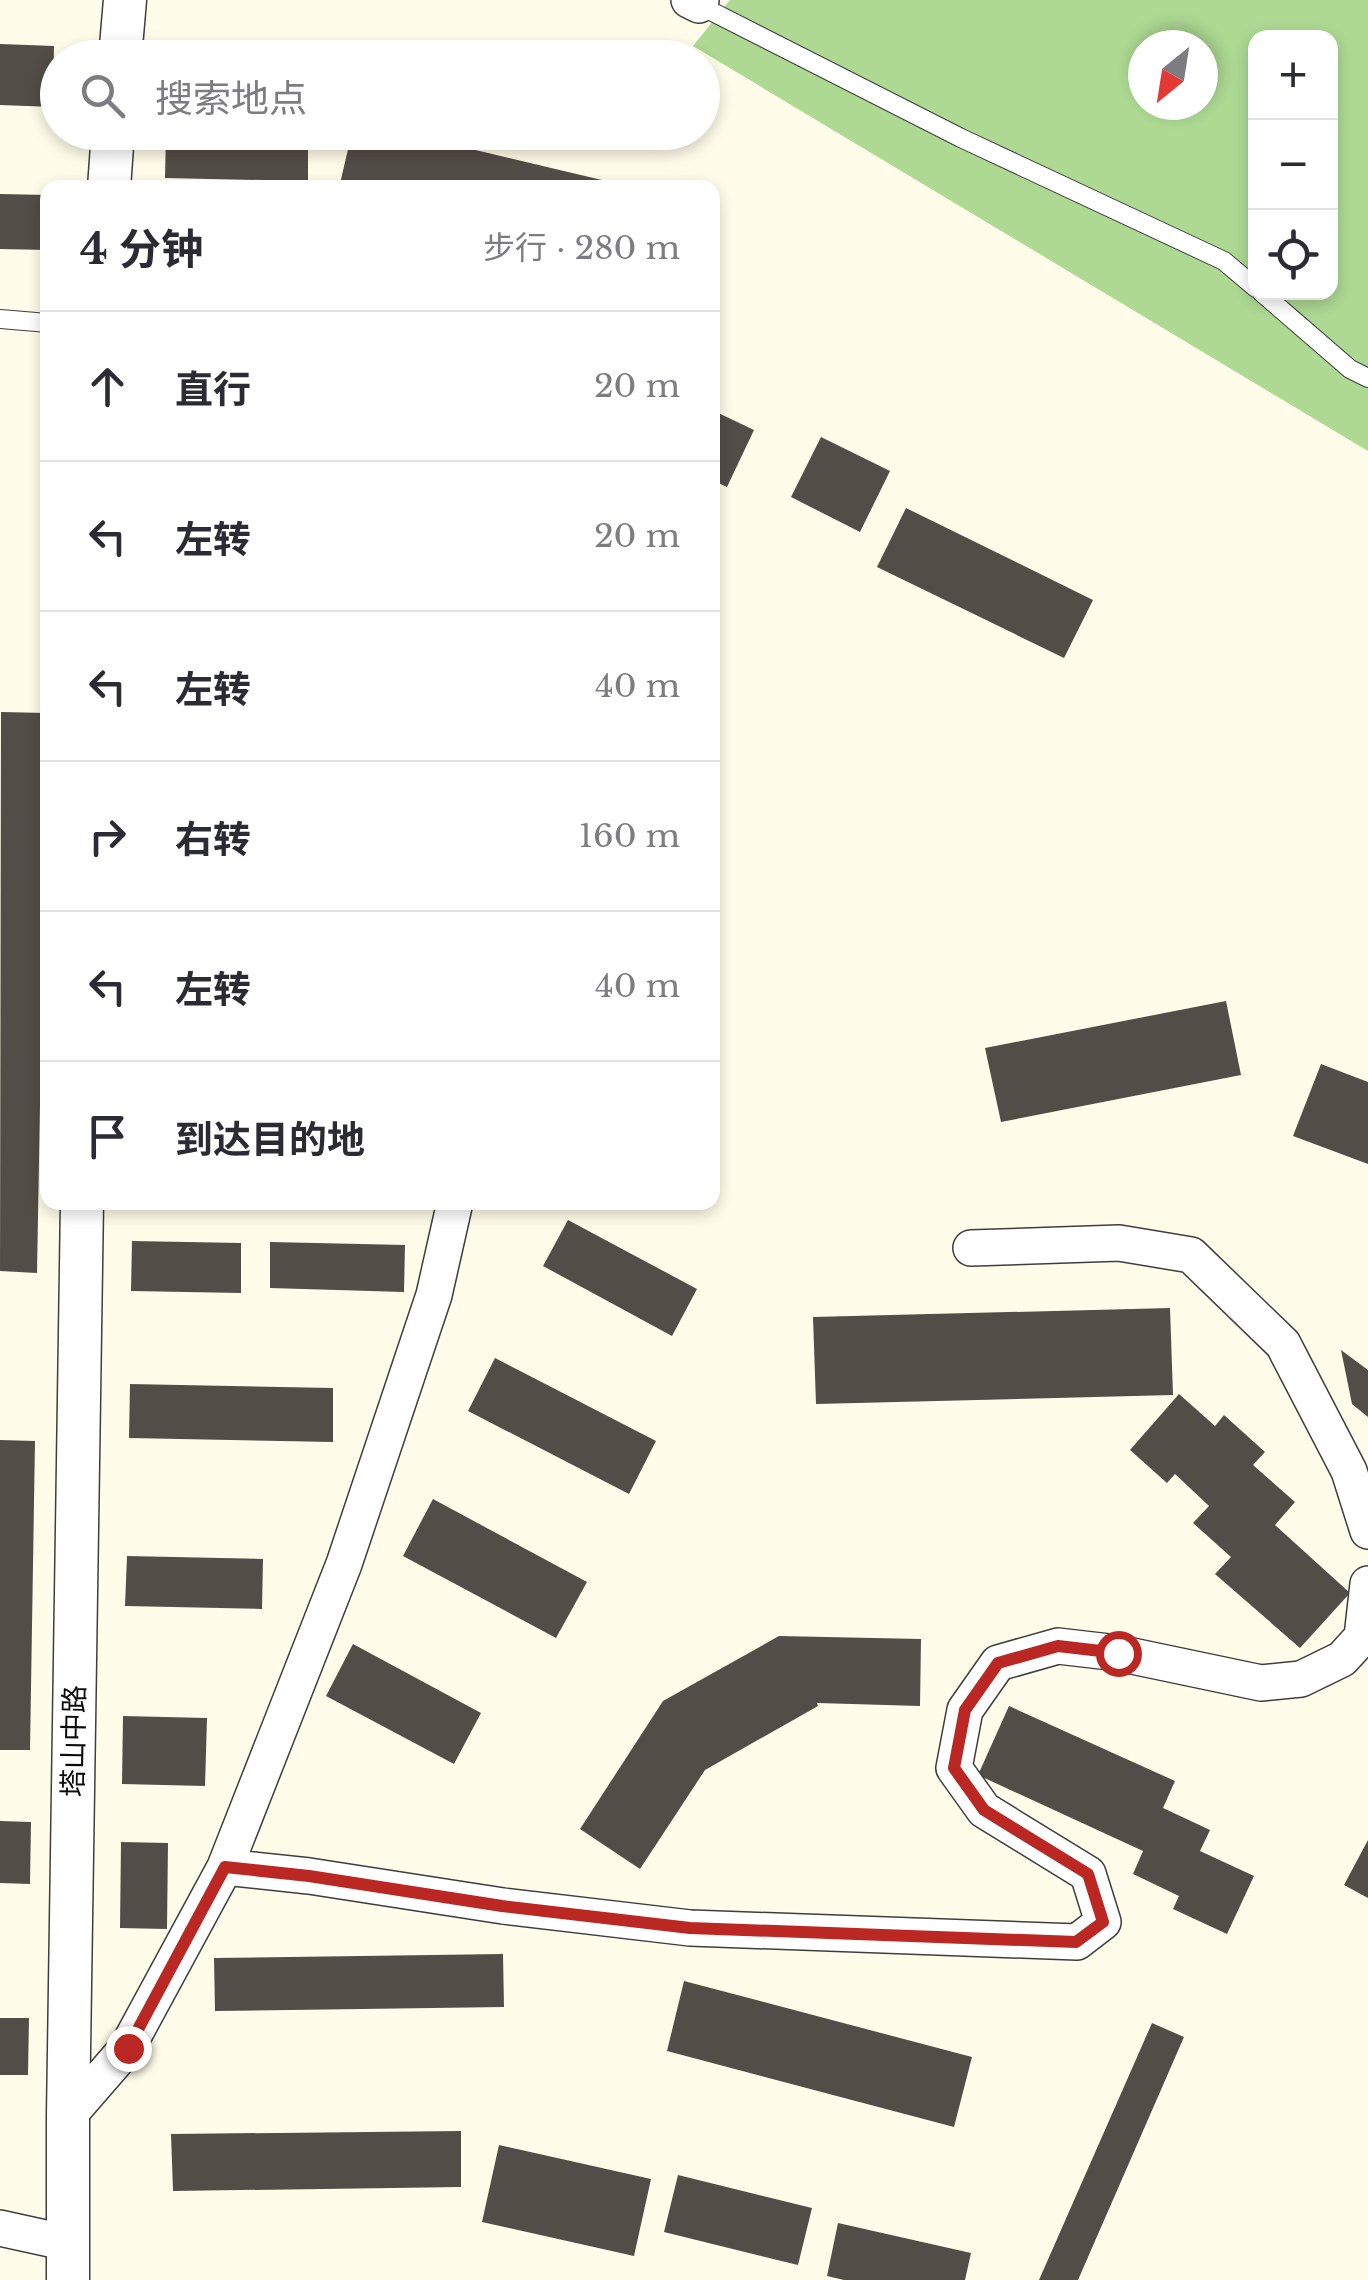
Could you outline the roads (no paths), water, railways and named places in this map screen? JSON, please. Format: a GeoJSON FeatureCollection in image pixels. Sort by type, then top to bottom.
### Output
{"type":"FeatureCollection","features":[{"type":"Feature","properties":{"kind":"street"},"geometry":{"type":"LineString","coordinates":[[122,40],[125,0]]}},
{"type":"Feature","properties":{"kind":"street"},"geometry":{"type":"LineString","coordinates":[[110,180],[112,150]]}},
{"type":"Feature","properties":{"kind":"street","name":"塔山中路"},"geometry":{"type":"LineString","coordinates":[[68,2262],[82,1210]]}},
{"type":"Feature","properties":{"kind":"street"},"geometry":{"type":"LineString","coordinates":[[68,2116],[128,2048],[225,1867],[350,1546],[434,1295],[453,1210]]}},
{"type":"Feature","properties":{"kind":"street"},"geometry":{"type":"LineString","coordinates":[[971,1248],[1119,1243],[1191,1255],[1283,1344],[1348,1471],[1368,1531]]}},
{"type":"Feature","properties":{"kind":"street"},"geometry":{"type":"LineString","coordinates":[[225,1867],[690,1928],[1076,1942],[1103,1922],[1088,1874],[984,1810],[954,1768],[965,1710],[998,1663],[1058,1646],[1118,1653],[1260,1682],[1301,1679],[1342,1660],[1362,1637],[1368,1584]]}},
{"type":"Feature","properties":{"kind":"street"},"geometry":{"type":"LineString","coordinates":[[0,2228],[68,2262]]}},
{"type":"Feature","properties":{"kind":"lane"},"geometry":{"type":"LineString","coordinates":[[696,2],[961,138],[1224,260],[1248,281]]}},
{"type":"Feature","properties":{"kind":"lane"},"geometry":{"type":"LineString","coordinates":[[1270,300],[1350,369],[1368,378]]}},
{"type":"Feature","properties":{"kind":"lane"},"geometry":{"type":"LineString","coordinates":[[0,319],[40,323]]}}]}
